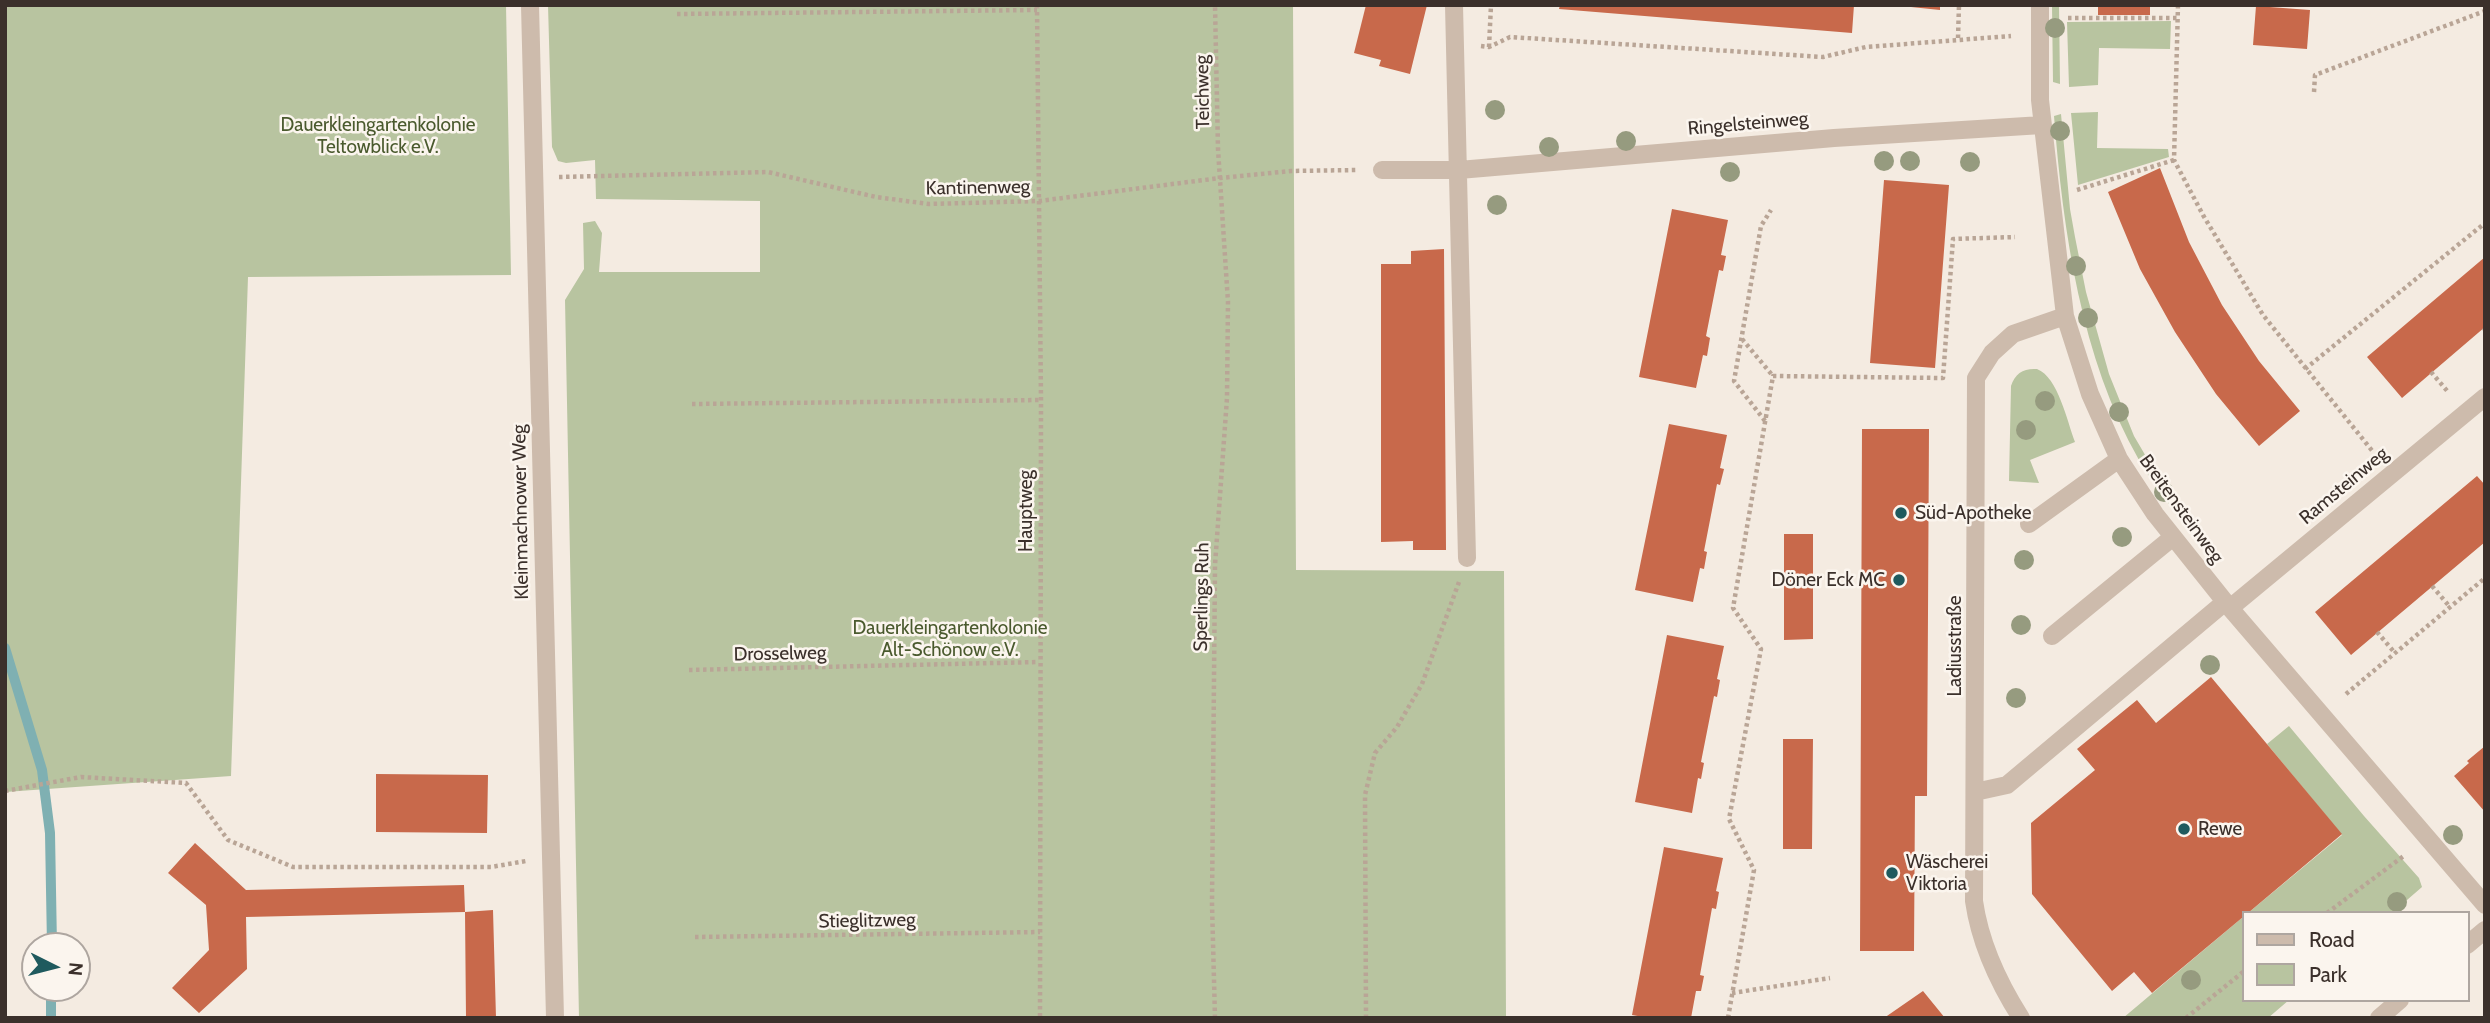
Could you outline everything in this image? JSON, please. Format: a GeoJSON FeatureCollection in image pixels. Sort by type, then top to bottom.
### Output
{"type":"FeatureCollection","features":[{"type":"Feature","properties":{"kind":"street","name":"Kleinmachnower Weg"},"geometry":{"type":"LineString","coordinates":[[530,5],[555,1018]]}},
{"type":"Feature","properties":{"kind":"street"},"geometry":{"type":"LineString","coordinates":[[1454,5],[1467,558]]}},
{"type":"Feature","properties":{"kind":"street","name":"Breitensteinweg"},"geometry":{"type":"LineString","coordinates":[[2039,5],[2039,100],[2065,316],[2090,394],[2119,459],[2155,514],[2227,605],[2485,905]]}},
{"type":"Feature","properties":{"kind":"street","name":"Ringelsteinweg"},"geometry":{"type":"LineString","coordinates":[[1382,170],[1459,170],[1834,138],[2042,125]]}},
{"type":"Feature","properties":{"kind":"street","name":"Ladiusstraße"},"geometry":{"type":"LineString","coordinates":[[2021,1018],[2008,999],[1987,953],[1974,901],[1976,378],[1992,353],[2012,334],[2065,316]]}},
{"type":"Feature","properties":{"kind":"street","name":"Ramsteinweg"},"geometry":{"type":"LineString","coordinates":[[1975,792],[2007,785],[2485,397]]}},
{"type":"Feature","properties":{"kind":"street"},"geometry":{"type":"LineString","coordinates":[[2029,524],[2119,459]]}},
{"type":"Feature","properties":{"kind":"street"},"geometry":{"type":"LineString","coordinates":[[2052,636],[2173,537]]}},
{"type":"Feature","properties":{"kind":"street"},"geometry":{"type":"LineString","coordinates":[[2469,943],[2485,930]]}},
{"type":"Feature","properties":{"kind":"street"},"geometry":{"type":"LineString","coordinates":[[2379,1018],[2398,1002]]}},
{"type":"Feature","properties":{"kind":"path","name":"Teichweg"},"geometry":{"type":"LineString","coordinates":[[1215,5],[1220,178]]}},
{"type":"Feature","properties":{"kind":"path"},"geometry":{"type":"LineString","coordinates":[[1489,47],[1490,5]]}},
{"type":"Feature","properties":{"kind":"path"},"geometry":{"type":"LineString","coordinates":[[1958,38],[1959,5]]}},
{"type":"Feature","properties":{"kind":"path"},"geometry":{"type":"LineString","coordinates":[[2178,5],[2174,160],[2203,215],[2263,315],[2377,456]]}},
{"type":"Feature","properties":{"kind":"path"},"geometry":{"type":"LineString","coordinates":[[677,14],[1037,8]]}},
{"type":"Feature","properties":{"kind":"path","name":"Hauptweg"},"geometry":{"type":"LineString","coordinates":[[1037,8],[1041,400],[1040,1018]]}},
{"type":"Feature","properties":{"kind":"path"},"geometry":{"type":"LineString","coordinates":[[2314,92],[2315,75],[2485,11]]}},
{"type":"Feature","properties":{"kind":"path"},"geometry":{"type":"LineString","coordinates":[[2064,18],[2179,18]]}},
{"type":"Feature","properties":{"kind":"path"},"geometry":{"type":"LineString","coordinates":[[1477,46],[1489,47],[1510,37],[1823,57],[1866,47],[2011,36]]}},
{"type":"Feature","properties":{"kind":"path"},"geometry":{"type":"LineString","coordinates":[[2073,191],[2174,160]]}},
{"type":"Feature","properties":{"kind":"path","name":"Kantinenweg"},"geometry":{"type":"LineString","coordinates":[[534,178],[768,172],[876,197],[929,204],[1039,201],[1220,178],[1303,171],[1382,170]]}},
{"type":"Feature","properties":{"kind":"path","name":"Sperlings Ruh"},"geometry":{"type":"LineString","coordinates":[[1215,1018],[1212,904],[1215,565],[1227,398],[1228,315],[1220,178]]}},
{"type":"Feature","properties":{"kind":"path"},"geometry":{"type":"LineString","coordinates":[[1765,422],[1734,381],[1761,226],[1771,210]]}},
{"type":"Feature","properties":{"kind":"path"},"geometry":{"type":"LineString","coordinates":[[2305,369],[2485,223]]}},
{"type":"Feature","properties":{"kind":"path"},"geometry":{"type":"LineString","coordinates":[[1741,338],[1773,376],[1943,378],[1953,239],[2015,237]]}},
{"type":"Feature","properties":{"kind":"path"},"geometry":{"type":"LineString","coordinates":[[2431,372],[2451,395]]}},
{"type":"Feature","properties":{"kind":"path"},"geometry":{"type":"LineString","coordinates":[[1728,1018],[1754,870],[1729,819],[1760,649],[1733,608],[1773,376]]}},
{"type":"Feature","properties":{"kind":"path"},"geometry":{"type":"LineString","coordinates":[[692,404],[1041,400]]}},
{"type":"Feature","properties":{"kind":"path"},"geometry":{"type":"LineString","coordinates":[[1366,1018],[1365,795],[1369,773],[1375,753],[1397,727],[1422,684],[1467,558]]}},
{"type":"Feature","properties":{"kind":"path"},"geometry":{"type":"LineString","coordinates":[[2346,694],[2485,578]]}},
{"type":"Feature","properties":{"kind":"path"},"geometry":{"type":"LineString","coordinates":[[2432,586],[2450,607]]}},
{"type":"Feature","properties":{"kind":"path"},"geometry":{"type":"LineString","coordinates":[[2377,632],[2395,653]]}},
{"type":"Feature","properties":{"kind":"path","name":"Drosselweg"},"geometry":{"type":"LineString","coordinates":[[689,670],[1039,662]]}},
{"type":"Feature","properties":{"kind":"path"},"geometry":{"type":"LineString","coordinates":[[5,791],[81,777],[186,783],[228,840],[293,867],[491,867],[551,858]]}},
{"type":"Feature","properties":{"kind":"path"},"geometry":{"type":"LineString","coordinates":[[2330,911],[2405,855]]}},
{"type":"Feature","properties":{"kind":"path","name":"Stieglitzweg"},"geometry":{"type":"LineString","coordinates":[[695,937],[1040,932]]}},
{"type":"Feature","properties":{"kind":"path"},"geometry":{"type":"LineString","coordinates":[[2186,1018],[2218,989],[2242,973]]}},
{"type":"Feature","properties":{"kind":"path"},"geometry":{"type":"LineString","coordinates":[[1732,993],[1830,978]]}},
{"type":"Feature","properties":{"kind":"green space","name":"Dauerkleingartenkolonie Teltowblick e.V."},"geometry":{"type":"Polygon","coordinates":[[[5,5],[506,5],[511,275],[248,277],[231,776],[5,792],[5,5]]]}},
{"type":"Feature","properties":{"kind":"green space","name":"Dauerkleingartenkolonie Alt-Schönow e.V."},"geometry":{"type":"Polygon","coordinates":[[[548,5],[1293,5],[1296,570],[1504,571],[1506,1018],[579,1018],[565,300],[584,269],[583,223],[595,221],[602,233],[599,272],[760,272],[760,201],[596,199],[595,160],[566,163],[558,161],[552,147],[548,5]]]}},
{"type":"Feature","properties":{"kind":"green space"},"geometry":{"type":"Polygon","coordinates":[[[2052,5],[2059,5],[2060,84],[2053,82],[2052,5]]]}},
{"type":"Feature","properties":{"kind":"green space"},"geometry":{"type":"Polygon","coordinates":[[[2171,21],[2170,49],[2099,48],[2098,85],[2069,87],[2067,22],[2171,21]]]}},
{"type":"Feature","properties":{"kind":"green space"},"geometry":{"type":"Polygon","coordinates":[[[2098,112],[2097,148],[2168,149],[2169,157],[2078,185],[2071,113],[2098,112]]]}},
{"type":"Feature","properties":{"kind":"green space"},"geometry":{"type":"Polygon","coordinates":[[[2061,114],[2075,237],[2086,292],[2109,374],[2134,436],[2182,508],[2214,545],[2217,555],[2213,557],[2174,511],[2147,473],[2119,421],[2103,379],[2078,293],[2063,204],[2054,116],[2061,114]]]}},
{"type":"Feature","properties":{"kind":"green space"},"geometry":{"type":"Polygon","coordinates":[[[2037,369],[2051,381],[2056,390],[2075,442],[2030,460],[2039,483],[2009,481],[2011,386],[2021,372],[2037,369]]]}},
{"type":"Feature","properties":{"kind":"green space"},"geometry":{"type":"Polygon","coordinates":[[[2289,726],[2419,878],[2422,887],[2394,911],[2250,911],[2342,835],[2267,744],[2289,726]]]}},
{"type":"Feature","properties":{"kind":"green space"},"geometry":{"type":"Polygon","coordinates":[[[2242,918],[2242,1002],[2287,1002],[2268,1018],[2123,1018],[2242,918]]]}},
{"type":"Feature","properties":{"kind":"building"},"geometry":{"type":"Polygon","coordinates":[[[1366,5],[1427,5],[1410,74],[1379,66],[1381,60],[1354,53],[1366,5]]]}},
{"type":"Feature","properties":{"kind":"building"},"geometry":{"type":"Polygon","coordinates":[[[1560,5],[1854,5],[1852,33],[1559,9],[1560,5]]]}},
{"type":"Feature","properties":{"kind":"building"},"geometry":{"type":"Polygon","coordinates":[[[1940,5],[1940,10],[1911,7],[1940,5]]]}},
{"type":"Feature","properties":{"kind":"building"},"geometry":{"type":"Polygon","coordinates":[[[2098,5],[2150,5],[2150,15],[2098,15],[2098,5]]]}},
{"type":"Feature","properties":{"kind":"building"},"geometry":{"type":"Polygon","coordinates":[[[2256,6],[2310,10],[2307,49],[2253,45],[2256,6]]]}},
{"type":"Feature","properties":{"kind":"building"},"geometry":{"type":"Polygon","coordinates":[[[2160,168],[2189,242],[2222,305],[2259,361],[2300,411],[2259,446],[2216,394],[2175,332],[2140,269],[2108,192],[2160,168]]]}},
{"type":"Feature","properties":{"kind":"building"},"geometry":{"type":"Polygon","coordinates":[[[1884,180],[1949,185],[1935,368],[1870,363],[1884,180]]]}},
{"type":"Feature","properties":{"kind":"building"},"geometry":{"type":"Polygon","coordinates":[[[1672,209],[1728,220],[1721,255],[1726,256],[1723,271],[1719,270],[1706,336],[1710,338],[1707,356],[1703,355],[1696,388],[1639,377],[1672,209]]]}},
{"type":"Feature","properties":{"kind":"building"},"geometry":{"type":"Polygon","coordinates":[[[1444,249],[1446,550],[1413,550],[1413,541],[1381,542],[1381,264],[1411,264],[1411,251],[1444,249]]]}},
{"type":"Feature","properties":{"kind":"building"},"geometry":{"type":"Polygon","coordinates":[[[2485,257],[2485,327],[2402,398],[2367,357],[2485,257]]]}},
{"type":"Feature","properties":{"kind":"building"},"geometry":{"type":"Polygon","coordinates":[[[1669,424],[1727,435],[1720,468],[1724,469],[1720,485],[1717,484],[1704,551],[1707,552],[1704,569],[1700,568],[1693,602],[1635,590],[1669,424]]]}},
{"type":"Feature","properties":{"kind":"building"},"geometry":{"type":"Polygon","coordinates":[[[1862,429],[1929,429],[1927,796],[1915,796],[1914,951],[1860,951],[1862,429]]]}},
{"type":"Feature","properties":{"kind":"building"},"geometry":{"type":"Polygon","coordinates":[[[2477,476],[2485,485],[2485,542],[2351,655],[2315,612],[2477,476]]]}},
{"type":"Feature","properties":{"kind":"building"},"geometry":{"type":"Polygon","coordinates":[[[1784,534],[1813,534],[1813,639],[1784,640],[1784,534]]]}},
{"type":"Feature","properties":{"kind":"building"},"geometry":{"type":"Polygon","coordinates":[[[1667,635],[1724,646],[1717,679],[1720,680],[1717,697],[1714,696],[1701,762],[1704,763],[1701,779],[1698,778],[1692,813],[1635,802],[1667,635]]]}},
{"type":"Feature","properties":{"kind":"building","name":"Rewe"},"geometry":{"type":"Polygon","coordinates":[[[2211,677],[2342,834],[2250,911],[2242,911],[2242,918],[2152,993],[2134,972],[2112,991],[2032,894],[2031,823],[2095,770],[2077,749],[2137,700],[2156,723],[2211,677]]]}},
{"type":"Feature","properties":{"kind":"building"},"geometry":{"type":"Polygon","coordinates":[[[1783,739],[1813,739],[1812,849],[1783,849],[1783,739]]]}},
{"type":"Feature","properties":{"kind":"building"},"geometry":{"type":"Polygon","coordinates":[[[2485,746],[2485,812],[2454,776],[2485,746]]]}},
{"type":"Feature","properties":{"kind":"building"},"geometry":{"type":"Polygon","coordinates":[[[376,774],[488,775],[487,833],[376,832],[376,774]]]}},
{"type":"Feature","properties":{"kind":"building"},"geometry":{"type":"Polygon","coordinates":[[[195,843],[246,890],[464,885],[465,912],[246,917],[247,969],[199,1013],[172,988],[209,950],[206,905],[168,873],[195,843]]]}},
{"type":"Feature","properties":{"kind":"building"},"geometry":{"type":"Polygon","coordinates":[[[1664,847],[1723,858],[1716,891],[1719,892],[1716,909],[1712,908],[1700,975],[1704,976],[1701,991],[1696,991],[1691,1018],[1649,1018],[1632,1015],[1664,847]]]}},
{"type":"Feature","properties":{"kind":"building"},"geometry":{"type":"Polygon","coordinates":[[[493,910],[496,1018],[466,1018],[465,912],[493,910]]]}},
{"type":"Feature","properties":{"kind":"building"},"geometry":{"type":"Polygon","coordinates":[[[1923,991],[1945,1018],[1884,1018],[1923,991]]]}},
{"type":"Feature","properties":{"kind":"waterway"},"geometry":{"type":"LineString","coordinates":[[5,648],[42,770],[50,833],[52,932]]}},
{"type":"Feature","properties":{"kind":"waterway"},"geometry":{"type":"LineString","coordinates":[[51,1002],[51,1018]]}},
{"type":"Feature","properties":{"kind":"place","name":"Süd-Apotheke"},"geometry":{"type":"Point","coordinates":[1901,513]}},
{"type":"Feature","properties":{"kind":"place","name":"Döner Eck MC"},"geometry":{"type":"Point","coordinates":[1899,580]}},
{"type":"Feature","properties":{"kind":"place","name":"Rewe"},"geometry":{"type":"Point","coordinates":[2184,829]}},
{"type":"Feature","properties":{"kind":"place","name":"Wäscherei Viktoria"},"geometry":{"type":"Point","coordinates":[1892,873]}}]}
